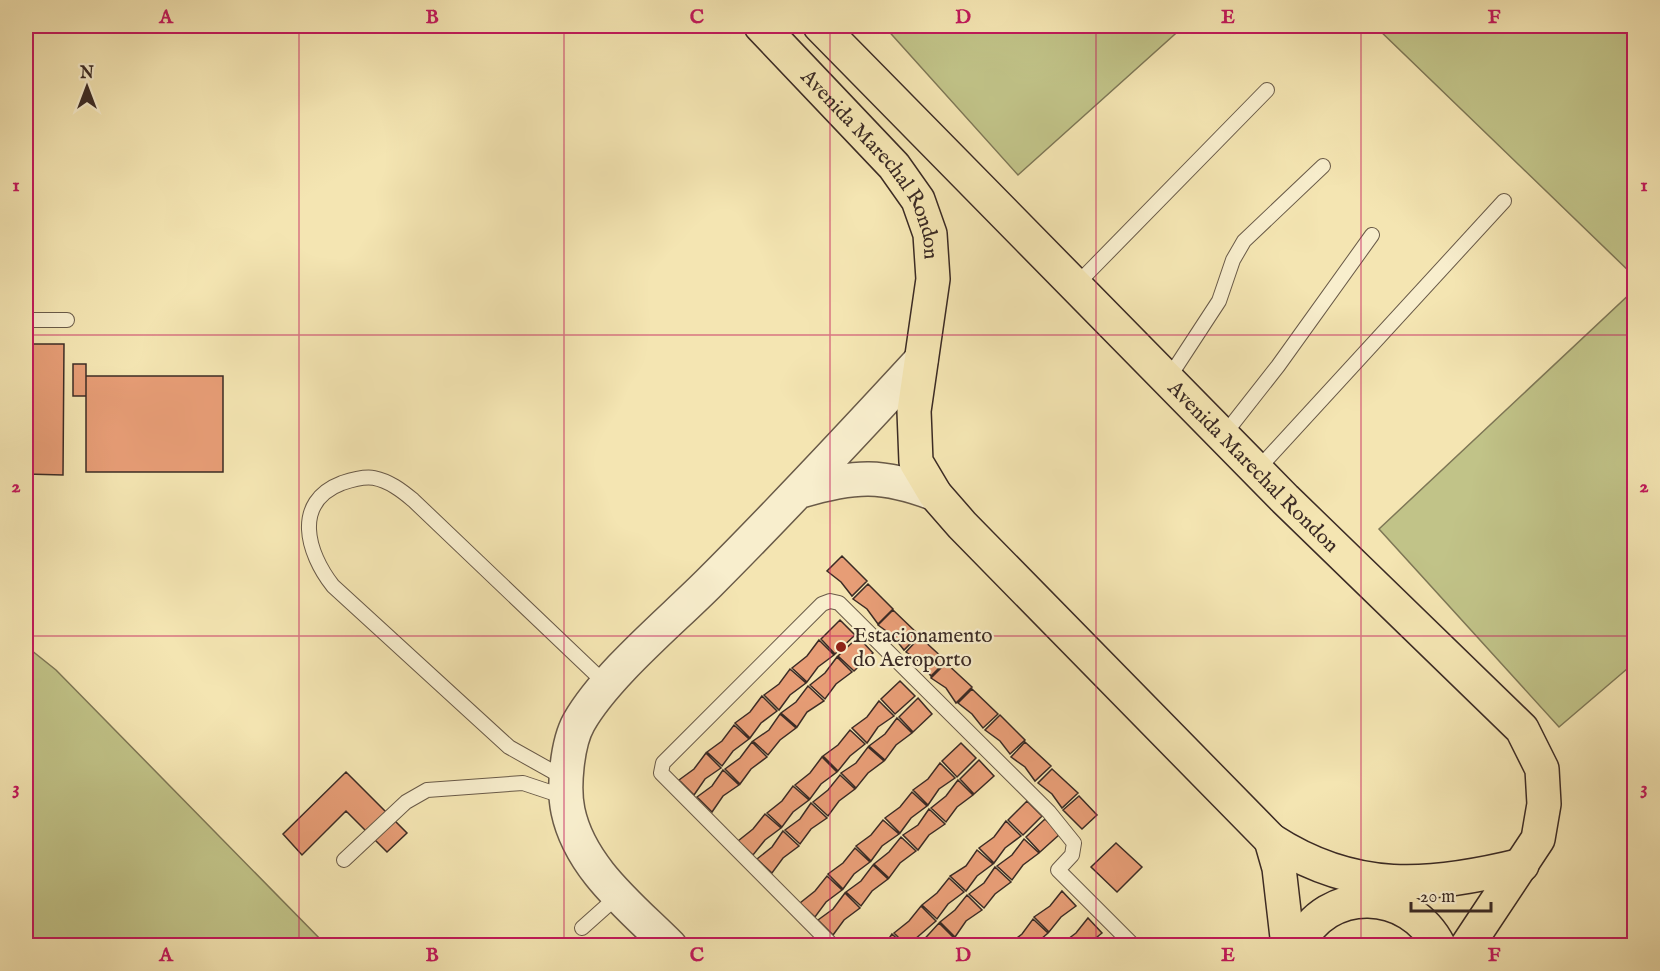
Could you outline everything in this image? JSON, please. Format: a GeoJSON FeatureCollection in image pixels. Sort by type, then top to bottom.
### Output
{"type":"FeatureCollection","features":[{"type":"Feature","properties":{"kind":"main road","name":"Avenida Marechal Rondon"},"geometry":{"type":"LineString","coordinates":[[761,26],[894,166],[918,200],[930,234],[933,279],[914,411],[914,440],[916,462],[935,494],[962,525],[1270,840]]}},
{"type":"Feature","properties":{"kind":"main road","name":"Avenida Marechal Rondon"},"geometry":{"type":"LineString","coordinates":[[820,26],[1223,436],[1522,729],[1542,769],[1544,804],[1538,839],[1467,945]]}},
{"type":"Feature","properties":{"kind":"main road"},"geometry":{"type":"LineString","coordinates":[[1270,840],[1296,857],[1331,872],[1371,881],[1450,879],[1522,865]]}},
{"type":"Feature","properties":{"kind":"main road"},"geometry":{"type":"LineString","coordinates":[[1270,840],[1280,868],[1287,945]]}},
{"type":"Feature","properties":{"kind":"main road"},"geometry":{"type":"LineString","coordinates":[[1298,945],[1310,926],[1334,908],[1348,902],[1376,900],[1404,908],[1416,915],[1426,925],[1439,945]]}},
{"type":"Feature","properties":{"kind":"street"},"geometry":{"type":"LineString","coordinates":[[670,945],[619,895],[584,854],[570,818],[567,788],[572,739],[579,722],[606,685],[801,491],[921,360]]}},
{"type":"Feature","properties":{"kind":"street"},"geometry":{"type":"LineString","coordinates":[[801,491],[840,479],[871,478],[904,482],[935,494]]}},
{"type":"Feature","properties":{"kind":"lane"},"geometry":{"type":"LineString","coordinates":[[1075,286],[1268,90]]}},
{"type":"Feature","properties":{"kind":"lane"},"geometry":{"type":"LineString","coordinates":[[1168,379],[1219,301],[1233,260],[1244,241],[1323,166]]}},
{"type":"Feature","properties":{"kind":"lane"},"geometry":{"type":"LineString","coordinates":[[1257,470],[1504,201]]}},
{"type":"Feature","properties":{"kind":"lane"},"geometry":{"type":"LineString","coordinates":[[1223,436],[1278,366],[1371,235]]}},
{"type":"Feature","properties":{"kind":"lane"},"geometry":{"type":"LineString","coordinates":[[26,320],[67,320]]}},
{"type":"Feature","properties":{"kind":"lane"},"geometry":{"type":"LineString","coordinates":[[567,788],[509,747],[333,585],[319,568],[311,550],[308,533],[311,514],[318,500],[332,487],[350,480],[372,477],[393,484],[414,500],[606,685]]}},
{"type":"Feature","properties":{"kind":"lane"},"geometry":{"type":"LineString","coordinates":[[833,945],[661,773],[663,763],[822,604],[830,601],[839,603],[1049,812],[1074,843],[1072,855],[1058,870],[1134,945]]}},
{"type":"Feature","properties":{"kind":"lane"},"geometry":{"type":"LineString","coordinates":[[344,860],[406,802],[427,790],[523,783],[567,788]]}},
{"type":"Feature","properties":{"kind":"lane"},"geometry":{"type":"LineString","coordinates":[[582,928],[619,895]]}},
{"type":"Feature","properties":{"kind":"green space"},"geometry":{"type":"Polygon","coordinates":[[[884,26],[1184,26],[1018,175],[884,26]]]}},
{"type":"Feature","properties":{"kind":"green space"},"geometry":{"type":"Polygon","coordinates":[[[1375,26],[1634,26],[1634,276],[1375,26]]]}},
{"type":"Feature","properties":{"kind":"green space"},"geometry":{"type":"Polygon","coordinates":[[[1634,290],[1634,663],[1559,727],[1379,529],[1634,290]]]}},
{"type":"Feature","properties":{"kind":"green space"},"geometry":{"type":"Polygon","coordinates":[[[26,646],[56,670],[326,945],[26,945],[26,646]]]}},
{"type":"Feature","properties":{"kind":"building"},"geometry":{"type":"Polygon","coordinates":[[[26,344],[64,344],[63,475],[26,474],[26,344]]]}},
{"type":"Feature","properties":{"kind":"building"},"geometry":{"type":"Polygon","coordinates":[[[73,364],[86,364],[86,396],[73,396],[73,364]]]}},
{"type":"Feature","properties":{"kind":"building"},"geometry":{"type":"Polygon","coordinates":[[[86,376],[223,376],[223,472],[86,472],[86,376]]]}},
{"type":"Feature","properties":{"kind":"building"},"geometry":{"type":"Polygon","coordinates":[[[842,556],[867,581],[852,596],[841,582],[827,571],[842,556]]]}},
{"type":"Feature","properties":{"kind":"building"},"geometry":{"type":"Polygon","coordinates":[[[868,584],[893,609],[878,624],[867,609],[853,599],[868,584]]]}},
{"type":"Feature","properties":{"kind":"building"},"geometry":{"type":"Polygon","coordinates":[[[893,610],[919,635],[904,650],[893,636],[878,625],[893,610]]]}},
{"type":"Feature","properties":{"kind":"building"},"geometry":{"type":"Polygon","coordinates":[[[840,620],[855,635],[835,654],[821,639],[840,620]]]}},
{"type":"Feature","properties":{"kind":"building"},"geometry":{"type":"Polygon","coordinates":[[[858,637],[873,653],[854,671],[838,656],[858,637]]]}},
{"type":"Feature","properties":{"kind":"building"},"geometry":{"type":"Polygon","coordinates":[[[920,637],[946,661],[931,676],[920,662],[906,652],[920,637]]]}},
{"type":"Feature","properties":{"kind":"building"},"geometry":{"type":"Polygon","coordinates":[[[819,640],[834,655],[818,667],[807,682],[792,668],[807,656],[819,640]]]}},
{"type":"Feature","properties":{"kind":"building"},"geometry":{"type":"Polygon","coordinates":[[[837,657],[852,672],[836,684],[825,699],[810,685],[825,673],[837,657]]]}},
{"type":"Feature","properties":{"kind":"building"},"geometry":{"type":"Polygon","coordinates":[[[946,663],[972,687],[956,703],[946,688],[931,678],[946,663]]]}},
{"type":"Feature","properties":{"kind":"building"},"geometry":{"type":"Polygon","coordinates":[[[790,669],[806,683],[790,695],[779,710],[764,695],[779,684],[790,669]]]}},
{"type":"Feature","properties":{"kind":"building"},"geometry":{"type":"Polygon","coordinates":[[[900,681],[915,696],[895,714],[881,699],[900,681]]]}},
{"type":"Feature","properties":{"kind":"building"},"geometry":{"type":"Polygon","coordinates":[[[808,686],[824,701],[807,712],[797,727],[781,713],[796,702],[808,686]]]}},
{"type":"Feature","properties":{"kind":"building"},"geometry":{"type":"Polygon","coordinates":[[[972,689],[998,714],[983,728],[972,714],[958,703],[972,689]]]}},
{"type":"Feature","properties":{"kind":"building"},"geometry":{"type":"Polygon","coordinates":[[[762,696],[777,711],[761,723],[750,738],[735,723],[750,712],[762,696]]]}},
{"type":"Feature","properties":{"kind":"building"},"geometry":{"type":"Polygon","coordinates":[[[918,698],[932,714],[913,732],[899,717],[918,698]]]}},
{"type":"Feature","properties":{"kind":"building"},"geometry":{"type":"Polygon","coordinates":[[[879,701],[894,716],[878,727],[867,743],[852,728],[867,717],[879,701]]]}},
{"type":"Feature","properties":{"kind":"building"},"geometry":{"type":"Polygon","coordinates":[[[780,714],[796,728],[780,740],[768,755],[753,741],[769,730],[780,714]]]}},
{"type":"Feature","properties":{"kind":"building"},"geometry":{"type":"Polygon","coordinates":[[[1000,715],[1025,740],[1010,754],[1000,741],[985,730],[1000,715]]]}},
{"type":"Feature","properties":{"kind":"building"},"geometry":{"type":"Polygon","coordinates":[[[897,718],[912,733],[896,745],[885,760],[869,746],[885,734],[897,718]]]}},
{"type":"Feature","properties":{"kind":"building"},"geometry":{"type":"Polygon","coordinates":[[[734,725],[749,739],[733,751],[722,766],[707,752],[722,741],[734,725]]]}},
{"type":"Feature","properties":{"kind":"building"},"geometry":{"type":"Polygon","coordinates":[[[850,730],[865,744],[850,756],[838,771],[823,756],[838,745],[850,730]]]}},
{"type":"Feature","properties":{"kind":"building"},"geometry":{"type":"Polygon","coordinates":[[[752,742],[767,757],[751,769],[740,784],[725,769],[740,758],[752,742]]]}},
{"type":"Feature","properties":{"kind":"building"},"geometry":{"type":"Polygon","coordinates":[[[1025,742],[1051,766],[1035,781],[1025,767],[1011,757],[1025,742]]]}},
{"type":"Feature","properties":{"kind":"building"},"geometry":{"type":"Polygon","coordinates":[[[961,743],[976,758],[957,777],[942,761],[961,743]]]}},
{"type":"Feature","properties":{"kind":"building"},"geometry":{"type":"Polygon","coordinates":[[[868,747],[884,761],[868,773],[856,788],[841,773],[856,763],[868,747]]]}},
{"type":"Feature","properties":{"kind":"building"},"geometry":{"type":"Polygon","coordinates":[[[706,753],[721,768],[705,779],[694,795],[679,780],[694,769],[706,753]]]}},
{"type":"Feature","properties":{"kind":"building"},"geometry":{"type":"Polygon","coordinates":[[[822,757],[837,772],[821,784],[810,799],[795,785],[810,773],[822,757]]]}},
{"type":"Feature","properties":{"kind":"building"},"geometry":{"type":"Polygon","coordinates":[[[979,760],[994,776],[974,794],[960,779],[979,760]]]}},
{"type":"Feature","properties":{"kind":"building"},"geometry":{"type":"Polygon","coordinates":[[[940,763],[955,778],[939,789],[928,805],[913,790],[928,779],[940,763]]]}},
{"type":"Feature","properties":{"kind":"building"},"geometry":{"type":"Polygon","coordinates":[[[1052,769],[1078,793],[1062,808],[1052,794],[1038,783],[1052,769]]]}},
{"type":"Feature","properties":{"kind":"building"},"geometry":{"type":"Polygon","coordinates":[[[723,770],[739,785],[723,796],[712,812],[697,797],[712,786],[723,770]]]}},
{"type":"Feature","properties":{"kind":"building"},"geometry":{"type":"Polygon","coordinates":[[[346,772],[407,833],[387,852],[346,811],[302,855],[283,834],[346,772]]]}},
{"type":"Feature","properties":{"kind":"building"},"geometry":{"type":"Polygon","coordinates":[[[840,775],[855,789],[839,801],[828,816],[813,802],[828,790],[840,775]]]}},
{"type":"Feature","properties":{"kind":"building"},"geometry":{"type":"Polygon","coordinates":[[[958,780],[973,795],[957,807],[946,822],[931,808],[946,796],[958,780]]]}},
{"type":"Feature","properties":{"kind":"building"},"geometry":{"type":"Polygon","coordinates":[[[793,786],[809,800],[793,812],[782,827],[767,813],[782,801],[793,786]]]}},
{"type":"Feature","properties":{"kind":"building"},"geometry":{"type":"Polygon","coordinates":[[[912,792],[927,806],[911,818],[900,833],[885,818],[900,807],[912,792]]]}},
{"type":"Feature","properties":{"kind":"building"},"geometry":{"type":"Polygon","coordinates":[[[1079,796],[1097,815],[1082,829],[1063,810],[1079,796]]]}},
{"type":"Feature","properties":{"kind":"building"},"geometry":{"type":"Polygon","coordinates":[[[1027,801],[1042,816],[1023,835],[1008,820],[1027,801]]]}},
{"type":"Feature","properties":{"kind":"building"},"geometry":{"type":"Polygon","coordinates":[[[811,803],[827,818],[811,829],[800,844],[785,830],[800,819],[811,803]]]}},
{"type":"Feature","properties":{"kind":"building"},"geometry":{"type":"Polygon","coordinates":[[[929,809],[945,824],[929,835],[918,850],[903,835],[918,825],[929,809]]]}},
{"type":"Feature","properties":{"kind":"building"},"geometry":{"type":"Polygon","coordinates":[[[765,814],[781,828],[765,840],[753,855],[738,841],[753,829],[765,814]]]}},
{"type":"Feature","properties":{"kind":"building"},"geometry":{"type":"Polygon","coordinates":[[[1045,819],[1060,834],[1040,852],[1026,837],[1045,819]]]}},
{"type":"Feature","properties":{"kind":"building"},"geometry":{"type":"Polygon","coordinates":[[[883,820],[899,834],[882,846],[871,861],[856,846],[871,835],[883,820]]]}},
{"type":"Feature","properties":{"kind":"building"},"geometry":{"type":"Polygon","coordinates":[[[1006,821],[1021,836],[1005,848],[994,863],[979,848],[994,837],[1006,821]]]}},
{"type":"Feature","properties":{"kind":"building"},"geometry":{"type":"Polygon","coordinates":[[[783,831],[799,846],[783,858],[772,873],[757,859],[772,847],[783,831]]]}},
{"type":"Feature","properties":{"kind":"building"},"geometry":{"type":"Polygon","coordinates":[[[901,837],[916,851],[900,863],[889,878],[874,864],[889,852],[901,837]]]}},
{"type":"Feature","properties":{"kind":"building"},"geometry":{"type":"Polygon","coordinates":[[[1024,839],[1039,853],[1023,865],[1012,880],[997,866],[1012,855],[1024,839]]]}},
{"type":"Feature","properties":{"kind":"building"},"geometry":{"type":"Polygon","coordinates":[[[1116,843],[1142,867],[1117,892],[1091,867],[1116,843]]]}},
{"type":"Feature","properties":{"kind":"building"},"geometry":{"type":"Polygon","coordinates":[[[855,848],[870,862],[854,874],[843,889],[828,874],[843,863],[855,848]]]}},
{"type":"Feature","properties":{"kind":"building"},"geometry":{"type":"Polygon","coordinates":[[[977,850],[993,864],[977,876],[966,891],[950,876],[966,866],[977,850]]]}},
{"type":"Feature","properties":{"kind":"building"},"geometry":{"type":"Polygon","coordinates":[[[873,865],[888,879],[872,891],[861,906],[846,892],[861,881],[873,865]]]}},
{"type":"Feature","properties":{"kind":"building"},"geometry":{"type":"Polygon","coordinates":[[[995,867],[1011,882],[995,894],[984,908],[969,894],[984,883],[995,867]]]}},
{"type":"Feature","properties":{"kind":"building"},"geometry":{"type":"Polygon","coordinates":[[[827,876],[842,890],[826,902],[815,917],[800,903],[815,891],[827,876]]]}},
{"type":"Feature","properties":{"kind":"building"},"geometry":{"type":"Polygon","coordinates":[[[949,878],[964,892],[948,904],[937,919],[922,905],[937,893],[949,878]]]}},
{"type":"Feature","properties":{"kind":"building"},"geometry":{"type":"Polygon","coordinates":[[[1062,891],[1076,906],[1061,917],[1049,932],[1034,917],[1050,906],[1062,891]]]}},
{"type":"Feature","properties":{"kind":"building"},"geometry":{"type":"Polygon","coordinates":[[[845,893],[860,908],[844,920],[833,935],[818,920],[833,909],[845,893]]]}},
{"type":"Feature","properties":{"kind":"building"},"geometry":{"type":"Polygon","coordinates":[[[967,895],[982,910],[966,921],[955,937],[940,922],[955,910],[967,895]]]}},
{"type":"Feature","properties":{"kind":"building"},"geometry":{"type":"Polygon","coordinates":[[[921,906],[936,921],[907,946],[894,933],[909,921],[921,906]]]}},
{"type":"Feature","properties":{"kind":"building"},"geometry":{"type":"Polygon","coordinates":[[[1088,918],[1102,933],[1086,946],[1060,945],[1076,933],[1088,918]]]}},
{"type":"Feature","properties":{"kind":"building"},"geometry":{"type":"Polygon","coordinates":[[[1033,919],[1048,933],[1033,946],[1007,946],[1022,934],[1033,919]]]}},
{"type":"Feature","properties":{"kind":"building"},"geometry":{"type":"Polygon","coordinates":[[[939,923],[954,938],[943,946],[918,946],[939,923]]]}},
{"type":"Feature","properties":{"kind":"building"},"geometry":{"type":"Polygon","coordinates":[[[892,934],[905,946],[884,946],[892,934]]]}},
{"type":"Feature","properties":{"kind":"place","name":"Estacionamento do Aeroporto"},"geometry":{"type":"Point","coordinates":[841,647]}}]}
